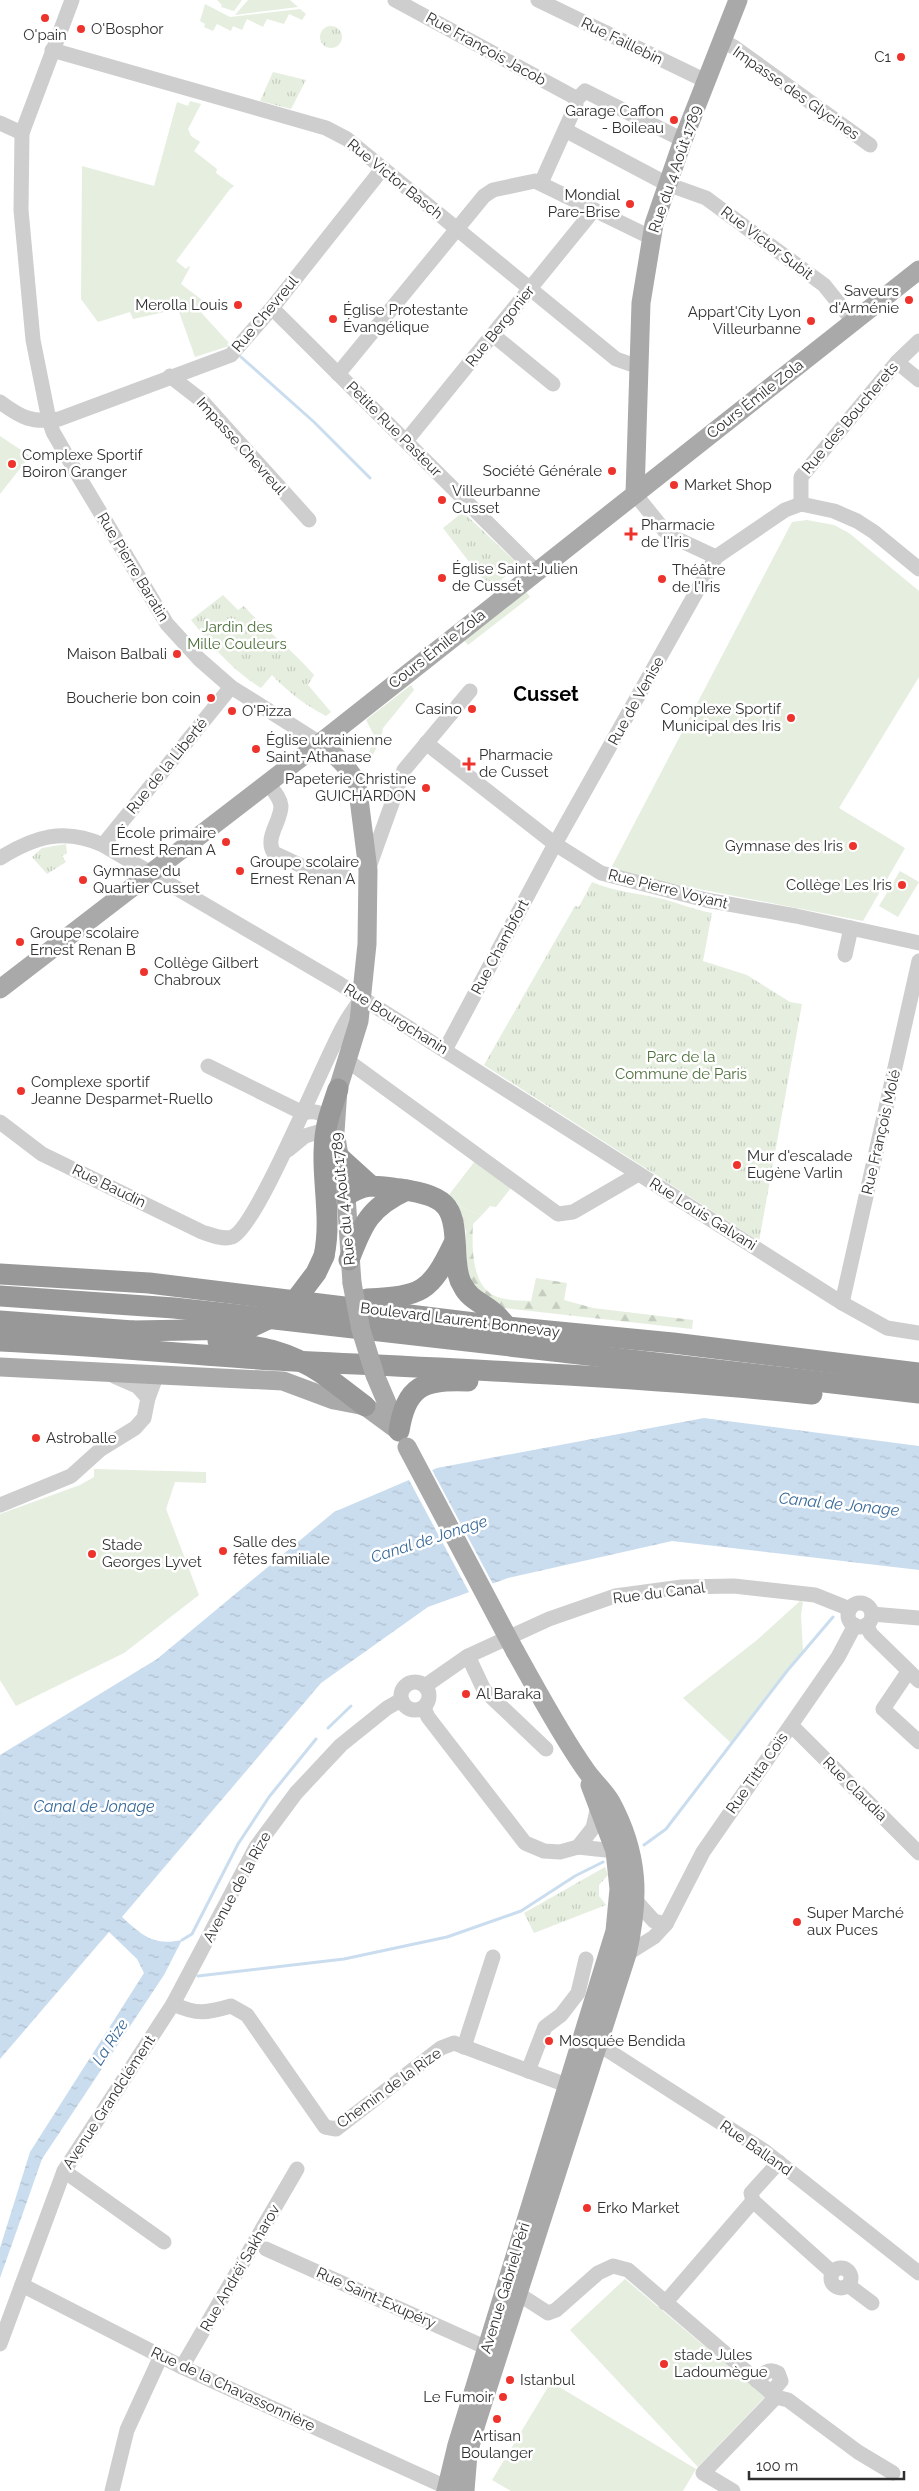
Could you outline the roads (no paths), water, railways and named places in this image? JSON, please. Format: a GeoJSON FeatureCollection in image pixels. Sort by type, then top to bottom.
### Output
{"type":"FeatureCollection","features":[{"type":"Feature","properties":{"kind":"highway"},"geometry":{"type":"LineString","coordinates":[[133,1331],[247,1329],[280,1313],[294,1302],[316,1274],[324,1256],[328,1235],[324,1160],[327,1125],[338,1089]]}},
{"type":"Feature","properties":{"kind":"highway"},"geometry":{"type":"LineString","coordinates":[[338,1156],[370,1185]]}},
{"type":"Feature","properties":{"kind":"highway"},"geometry":{"type":"LineString","coordinates":[[346,1196],[360,1187],[370,1185],[407,1190],[432,1196],[445,1206],[455,1222],[457,1266],[463,1288],[479,1304],[493,1312],[507,1327]]}},
{"type":"Feature","properties":{"kind":"highway"},"geometry":{"type":"LineString","coordinates":[[349,1260],[360,1231],[373,1210],[382,1202],[407,1190]]}},
{"type":"Feature","properties":{"kind":"highway"},"geometry":{"type":"LineString","coordinates":[[339,1305],[362,1299],[409,1295],[423,1290],[439,1274],[456,1241]]}},
{"type":"Feature","properties":{"kind":"highway","name":"Boulevard Laurent Bonnevay"},"geometry":{"type":"LineString","coordinates":[[0,1274],[149,1283],[507,1327],[673,1343],[919,1374]]}},
{"type":"Feature","properties":{"kind":"highway","name":"Boulevard Laurent Bonnevay"},"geometry":{"type":"LineString","coordinates":[[0,1296],[248,1316],[919,1392]]}},
{"type":"Feature","properties":{"kind":"highway"},"geometry":{"type":"LineString","coordinates":[[0,1321],[133,1331],[276,1350],[331,1368],[365,1406]]}},
{"type":"Feature","properties":{"kind":"highway"},"geometry":{"type":"LineString","coordinates":[[0,1341],[331,1368]]}},
{"type":"Feature","properties":{"kind":"highway"},"geometry":{"type":"LineString","coordinates":[[0,1351],[272,1366],[638,1379],[889,1402],[919,1397]]}},
{"type":"Feature","properties":{"kind":"highway"},"geometry":{"type":"LineString","coordinates":[[403,1439],[402,1414],[409,1397],[419,1387],[449,1380],[618,1386],[638,1379]]}},
{"type":"Feature","properties":{"kind":"main road","name":"Rue du 4 Août 1789"},"geometry":{"type":"LineString","coordinates":[[635,494],[641,303],[652,238],[667,184],[738,0]]}},
{"type":"Feature","properties":{"kind":"main road","name":"Cours Émile Zola"},"geometry":{"type":"LineString","coordinates":[[0,989],[320,743],[919,270]]}},
{"type":"Feature","properties":{"kind":"main road","name":"Rue Pierre Baratin"},"geometry":{"type":"LineString","coordinates":[[320,743],[342,761],[357,783],[368,870]]}},
{"type":"Feature","properties":{"kind":"main road","name":"Rue du 4 Août 1789"},"geometry":{"type":"LineString","coordinates":[[368,870],[367,944],[362,998],[359,1021],[348,1062],[338,1089],[335,1132],[346,1196],[349,1260],[361,1330],[375,1374],[403,1439],[515,1650],[585,1770]]}},
{"type":"Feature","properties":{"kind":"main road"},"geometry":{"type":"LineString","coordinates":[[0,1367],[283,1381],[334,1400],[365,1406],[403,1439]]}},
{"type":"Feature","properties":{"kind":"main road"},"geometry":{"type":"LineString","coordinates":[[585,1770],[598,1806],[621,1853]]}},
{"type":"Feature","properties":{"kind":"main road"},"geometry":{"type":"LineString","coordinates":[[585,1770],[610,1801],[621,1853]]}},
{"type":"Feature","properties":{"kind":"main road","name":"Avenue Gabriel Péri"},"geometry":{"type":"LineString","coordinates":[[446,2490],[487,2348],[569,2086],[627,1954],[636,1901],[635,1868],[621,1853]]}},
{"type":"Feature","properties":{"kind":"main road","name":"Avenue Gabriel Péri"},"geometry":{"type":"LineString","coordinates":[[465,2491],[468,2454],[476,2424],[563,2152],[615,1931],[621,1853]]}},
{"type":"Feature","properties":{"kind":"main road","name":"Avenue Gabriel Péri"},"geometry":{"type":"LineString","coordinates":[[563,2152],[561,2137],[574,2095],[569,2086]]}},
{"type":"Feature","properties":{"kind":"street","name":"Rue Pierre Baratin"},"geometry":{"type":"LineString","coordinates":[[72,0],[22,133],[21,210],[33,340],[53,432],[161,616],[199,659],[231,687],[320,743]]}},
{"type":"Feature","properties":{"kind":"street","name":"Rue François Jacob"},"geometry":{"type":"LineString","coordinates":[[395,0],[574,97],[576,100]]}},
{"type":"Feature","properties":{"kind":"street","name":"Rue Faillebin"},"geometry":{"type":"LineString","coordinates":[[538,0],[706,81]]}},
{"type":"Feature","properties":{"kind":"street","name":"Impasse des Glycines"},"geometry":{"type":"LineString","coordinates":[[722,41],[734,47],[870,145]]}},
{"type":"Feature","properties":{"kind":"street","name":"Rue Victor Basch"},"geometry":{"type":"LineString","coordinates":[[52,50],[326,128],[347,139],[616,359],[639,367]]}},
{"type":"Feature","properties":{"kind":"street"},"geometry":{"type":"LineString","coordinates":[[541,183],[576,105],[576,100],[585,91],[683,140]]}},
{"type":"Feature","properties":{"kind":"street"},"geometry":{"type":"LineString","coordinates":[[0,123],[22,133]]}},
{"type":"Feature","properties":{"kind":"street","name":"Rue Victor Subit"},"geometry":{"type":"LineString","coordinates":[[565,130],[667,184],[706,198],[824,285],[853,321]]}},
{"type":"Feature","properties":{"kind":"street","name":"Rue Chevreul"},"geometry":{"type":"LineString","coordinates":[[49,420],[59,419],[170,376],[231,355],[272,308],[383,168]]}},
{"type":"Feature","properties":{"kind":"street"},"geometry":{"type":"LineString","coordinates":[[338,374],[484,196],[493,190],[535,181],[652,238]]}},
{"type":"Feature","properties":{"kind":"street","name":"Rue Bergonier"},"geometry":{"type":"LineString","coordinates":[[406,441],[593,210]]}},
{"type":"Feature","properties":{"kind":"street","name":"Petite Rue Pasteur"},"geometry":{"type":"LineString","coordinates":[[272,308],[536,572]]}},
{"type":"Feature","properties":{"kind":"street"},"geometry":{"type":"LineString","coordinates":[[493,335],[553,384]]}},
{"type":"Feature","properties":{"kind":"street","name":"Rue des Boucherets"},"geometry":{"type":"LineString","coordinates":[[801,504],[800,477],[897,362],[919,341]]}},
{"type":"Feature","properties":{"kind":"street"},"geometry":{"type":"LineString","coordinates":[[897,362],[919,380]]}},
{"type":"Feature","properties":{"kind":"street","name":"Impasse Chevreul"},"geometry":{"type":"LineString","coordinates":[[170,376],[201,400],[309,520]]}},
{"type":"Feature","properties":{"kind":"street"},"geometry":{"type":"LineString","coordinates":[[0,402],[23,418],[49,420]]}},
{"type":"Feature","properties":{"kind":"street"},"geometry":{"type":"LineString","coordinates":[[635,494],[664,530],[673,537],[716,557],[785,510],[801,504],[834,511],[857,521],[874,532],[919,569]]}},
{"type":"Feature","properties":{"kind":"street","name":"Rue de Venise"},"geometry":{"type":"LineString","coordinates":[[555,844],[716,557]]}},
{"type":"Feature","properties":{"kind":"street","name":"Rue de la Liberté"},"geometry":{"type":"LineString","coordinates":[[103,845],[231,687]]}},
{"type":"Feature","properties":{"kind":"street","name":"Rue du 4 Août 1789"},"geometry":{"type":"LineString","coordinates":[[368,870],[404,770],[470,691]]}},
{"type":"Feature","properties":{"kind":"street","name":"Rue Pierre Voyant"},"geometry":{"type":"LineString","coordinates":[[426,743],[582,863],[618,878],[706,900],[919,943]]}},
{"type":"Feature","properties":{"kind":"street"},"geometry":{"type":"LineString","coordinates":[[267,782],[278,796],[281,806],[270,840],[274,853],[321,875],[347,877]]}},
{"type":"Feature","properties":{"kind":"street","name":"Rue Bourgchanin"},"geometry":{"type":"LineString","coordinates":[[0,858],[27,842],[47,837],[71,836],[103,845],[362,998],[427,1041],[445,1050],[637,1172]]}},
{"type":"Feature","properties":{"kind":"street","name":"Rue Chambfort"},"geometry":{"type":"LineString","coordinates":[[445,1050],[555,844]]}},
{"type":"Feature","properties":{"kind":"street"},"geometry":{"type":"LineString","coordinates":[[846,955],[850,928]]}},
{"type":"Feature","properties":{"kind":"street","name":"Rue François Molé"},"geometry":{"type":"LineString","coordinates":[[842,1303],[919,961]]}},
{"type":"Feature","properties":{"kind":"street"},"geometry":{"type":"LineString","coordinates":[[302,1124],[344,1024],[362,998]]}},
{"type":"Feature","properties":{"kind":"street","name":"Rue Louis Galvani"},"geometry":{"type":"LineString","coordinates":[[348,1062],[558,1214],[573,1212],[635,1176],[637,1172],[842,1303],[887,1328],[919,1333]]}},
{"type":"Feature","properties":{"kind":"street"},"geometry":{"type":"LineString","coordinates":[[208,1066],[302,1124],[327,1125],[321,1113],[312,1111],[302,1124]]}},
{"type":"Feature","properties":{"kind":"street","name":"Rue Baudin"},"geometry":{"type":"LineString","coordinates":[[0,1122],[42,1154],[202,1232],[224,1238],[232,1237],[243,1227],[302,1124]]}},
{"type":"Feature","properties":{"kind":"street"},"geometry":{"type":"LineString","coordinates":[[97,1372],[120,1377],[137,1386],[148,1398]]}},
{"type":"Feature","properties":{"kind":"street"},"geometry":{"type":"LineString","coordinates":[[0,1505],[71,1476],[101,1449],[135,1428],[144,1418],[148,1398],[157,1374]]}},
{"type":"Feature","properties":{"kind":"street","name":"Rue du Canal"},"geometry":{"type":"LineString","coordinates":[[425,1686],[468,1656],[549,1619],[615,1596],[682,1587],[734,1586],[815,1596],[850,1609],[860,1603],[870,1608],[864,1621]]}},
{"type":"Feature","properties":{"kind":"street"},"geometry":{"type":"LineString","coordinates":[[850,1609],[850,1621],[919,1618]]}},
{"type":"Feature","properties":{"kind":"street"},"geometry":{"type":"LineString","coordinates":[[864,1621],[871,1634],[914,1676],[884,1709],[919,1742]]}},
{"type":"Feature","properties":{"kind":"street","name":"Rue Titta Coïs"},"geometry":{"type":"LineString","coordinates":[[627,1954],[654,1936],[666,1924],[703,1852],[864,1621]]}},
{"type":"Feature","properties":{"kind":"street"},"geometry":{"type":"LineString","coordinates":[[468,1656],[484,1690],[546,1750]]}},
{"type":"Feature","properties":{"kind":"street"},"geometry":{"type":"LineString","coordinates":[[424,1708],[410,1710],[401,1700],[402,1691],[408,1684],[417,1682],[425,1686],[430,1695],[424,1708],[428,1717],[525,1843],[544,1851],[560,1852],[578,1847],[621,1853]]}},
{"type":"Feature","properties":{"kind":"street","name":"Avenue de la Rize"},"geometry":{"type":"LineString","coordinates":[[173,2004],[256,1847],[296,1793],[341,1745],[387,1708],[401,1700]]}},
{"type":"Feature","properties":{"kind":"street","name":"Rue Claudia"},"geometry":{"type":"LineString","coordinates":[[791,1726],[919,1853]]}},
{"type":"Feature","properties":{"kind":"street"},"geometry":{"type":"LineString","coordinates":[[578,1847],[593,1828],[598,1806]]}},
{"type":"Feature","properties":{"kind":"street"},"geometry":{"type":"LineString","coordinates":[[636,1901],[654,1921],[666,1924]]}},
{"type":"Feature","properties":{"kind":"street"},"geometry":{"type":"LineString","coordinates":[[464,2047],[493,1957]]}},
{"type":"Feature","properties":{"kind":"street"},"geometry":{"type":"LineString","coordinates":[[528,2071],[545,2027],[561,2015],[578,1993],[586,1959]]}},
{"type":"Feature","properties":{"kind":"street","name":"Chemin de la Rize"},"geometry":{"type":"LineString","coordinates":[[173,2004],[187,2011],[206,2014],[231,2006],[246,2015],[325,2127],[336,2129],[441,2048],[454,2043],[569,2086]]}},
{"type":"Feature","properties":{"kind":"street","name":"Avenue Grandclément"},"geometry":{"type":"LineString","coordinates":[[0,2344],[64,2171],[173,2004]]}},
{"type":"Feature","properties":{"kind":"street","name":"Rue Balland"},"geometry":{"type":"LineString","coordinates":[[590,2041],[763,2150],[919,2273]]}},
{"type":"Feature","properties":{"kind":"street"},"geometry":{"type":"LineString","coordinates":[[778,2162],[751,2193],[752,2201],[832,2272],[840,2268],[846,2270],[851,2278],[848,2285],[872,2304]]}},
{"type":"Feature","properties":{"kind":"street","name":"Rue Andréï Sakharov"},"geometry":{"type":"LineString","coordinates":[[182,2367],[297,2169]]}},
{"type":"Feature","properties":{"kind":"street"},"geometry":{"type":"LineString","coordinates":[[64,2171],[164,2242]]}},
{"type":"Feature","properties":{"kind":"street"},"geometry":{"type":"LineString","coordinates":[[665,2303],[752,2201]]}},
{"type":"Feature","properties":{"kind":"street","name":"Rue Saint-Exupéry"},"geometry":{"type":"LineString","coordinates":[[266,2249],[487,2348]]}},
{"type":"Feature","properties":{"kind":"street"},"geometry":{"type":"LineString","coordinates":[[518,2293],[548,2313],[556,2310],[598,2274],[613,2266],[628,2270],[774,2395],[788,2400],[858,2452],[893,2473]]}},
{"type":"Feature","properties":{"kind":"street","name":"Rue de la Chavassonnière"},"geometry":{"type":"LineString","coordinates":[[22,2285],[182,2367],[446,2490]]}},
{"type":"Feature","properties":{"kind":"street"},"geometry":{"type":"LineString","coordinates":[[112,2491],[127,2430],[161,2356]]}},
{"type":"Feature","properties":{"kind":"street"},"geometry":{"type":"LineString","coordinates":[[733,2491],[703,2473],[774,2395]]}},
{"type":"Feature","properties":{"kind":"water","name":"Canal de Jonage"},"geometry":{"type":"Polygon","coordinates":[[[704,1418],[919,1446],[919,1570],[672,1541],[508,1578],[428,1607],[321,1683],[122,1917],[149,1938],[163,1942],[182,1940],[164,1975],[42,2159],[0,2278],[0,2248],[30,2152],[144,1973],[137,1959],[109,1932],[0,2059],[0,1755],[157,1659],[334,1512],[437,1468],[704,1418]]]}},
{"type":"Feature","properties":{"kind":"waterway"},"geometry":{"type":"LineString","coordinates":[[241,357],[314,422],[370,478]]}},
{"type":"Feature","properties":{"kind":"waterway"},"geometry":{"type":"LineString","coordinates":[[644,1845],[666,1829],[787,1671],[833,1617]]}},
{"type":"Feature","properties":{"kind":"waterway"},"geometry":{"type":"LineString","coordinates":[[328,1728],[351,1706]]}},
{"type":"Feature","properties":{"kind":"waterway"},"geometry":{"type":"LineString","coordinates":[[182,1940],[192,1934],[238,1844],[269,1797],[316,1739]]}},
{"type":"Feature","properties":{"kind":"waterway"},"geometry":{"type":"LineString","coordinates":[[198,1976],[344,1959],[447,1937],[521,1911],[575,1876],[603,1862]]}},
{"type":"Feature","properties":{"kind":"place","name":"O'pain"},"geometry":{"type":"Point","coordinates":[45,18]}},
{"type":"Feature","properties":{"kind":"place","name":"O'Bosphor"},"geometry":{"type":"Point","coordinates":[81,29]}},
{"type":"Feature","properties":{"kind":"place","name":"C1"},"geometry":{"type":"Point","coordinates":[901,57]}},
{"type":"Feature","properties":{"kind":"place","name":"Garage Caffon - Boileau"},"geometry":{"type":"Point","coordinates":[674,120]}},
{"type":"Feature","properties":{"kind":"place","name":"Mondial Pare-Brise"},"geometry":{"type":"Point","coordinates":[630,204]}},
{"type":"Feature","properties":{"kind":"place","name":"Saveurs d'Arménie"},"geometry":{"type":"Point","coordinates":[909,300]}},
{"type":"Feature","properties":{"kind":"place","name":"Merolla Louis"},"geometry":{"type":"Point","coordinates":[238,305]}},
{"type":"Feature","properties":{"kind":"place","name":"Église Protestante Évangélique"},"geometry":{"type":"Point","coordinates":[333,319]}},
{"type":"Feature","properties":{"kind":"place","name":"Appart'City Lyon Villeurbanne"},"geometry":{"type":"Point","coordinates":[811,321]}},
{"type":"Feature","properties":{"kind":"place","name":"Complexe Sportif Boiron Granger"},"geometry":{"type":"Point","coordinates":[12,464]}},
{"type":"Feature","properties":{"kind":"place","name":"Société Générale"},"geometry":{"type":"Point","coordinates":[612,471]}},
{"type":"Feature","properties":{"kind":"place","name":"Market Shop"},"geometry":{"type":"Point","coordinates":[674,485]}},
{"type":"Feature","properties":{"kind":"place","name":"Villeurbanne Cusset"},"geometry":{"type":"Point","coordinates":[442,500]}},
{"type":"Feature","properties":{"kind":"place","name":"Pharmacie de l'Iris"},"geometry":{"type":"Point","coordinates":[631,534]}},
{"type":"Feature","properties":{"kind":"place","name":"Église Saint-Julien de Cusset"},"geometry":{"type":"Point","coordinates":[442,578]}},
{"type":"Feature","properties":{"kind":"place","name":"Théâtre de l'Iris"},"geometry":{"type":"Point","coordinates":[662,579]}},
{"type":"Feature","properties":{"kind":"place","name":"Maison Balbali"},"geometry":{"type":"Point","coordinates":[177,654]}},
{"type":"Feature","properties":{"kind":"place","name":"Boucherie bon coin"},"geometry":{"type":"Point","coordinates":[211,698]}},
{"type":"Feature","properties":{"kind":"place","name":"Casino"},"geometry":{"type":"Point","coordinates":[472,709]}},
{"type":"Feature","properties":{"kind":"place","name":"O'Pizza"},"geometry":{"type":"Point","coordinates":[232,711]}},
{"type":"Feature","properties":{"kind":"place","name":"Complexe Sportif Municipal des Iris"},"geometry":{"type":"Point","coordinates":[791,718]}},
{"type":"Feature","properties":{"kind":"place","name":"Église ukrainienne Saint-Athanase"},"geometry":{"type":"Point","coordinates":[256,749]}},
{"type":"Feature","properties":{"kind":"place","name":"Pharmacie de Cusset"},"geometry":{"type":"Point","coordinates":[469,764]}},
{"type":"Feature","properties":{"kind":"place","name":"Papeterie Christine GUICHARDON"},"geometry":{"type":"Point","coordinates":[426,788]}},
{"type":"Feature","properties":{"kind":"place","name":"École primaire Ernest Renan A"},"geometry":{"type":"Point","coordinates":[226,842]}},
{"type":"Feature","properties":{"kind":"place","name":"Gymnase des Iris"},"geometry":{"type":"Point","coordinates":[853,846]}},
{"type":"Feature","properties":{"kind":"place","name":"Groupe scolaire Ernest Renan A"},"geometry":{"type":"Point","coordinates":[240,871]}},
{"type":"Feature","properties":{"kind":"place","name":"Gymnase du Quartier Cusset"},"geometry":{"type":"Point","coordinates":[83,880]}},
{"type":"Feature","properties":{"kind":"place","name":"Collège Les Iris"},"geometry":{"type":"Point","coordinates":[902,885]}},
{"type":"Feature","properties":{"kind":"place","name":"Groupe scolaire Ernest Renan B"},"geometry":{"type":"Point","coordinates":[20,942]}},
{"type":"Feature","properties":{"kind":"place","name":"Collège Gilbert Chabroux"},"geometry":{"type":"Point","coordinates":[144,972]}},
{"type":"Feature","properties":{"kind":"place","name":"Complexe sportif Jeanne Desparmet-Ruello"},"geometry":{"type":"Point","coordinates":[21,1091]}},
{"type":"Feature","properties":{"kind":"place","name":"Mur d'escalade Eugène Varlin"},"geometry":{"type":"Point","coordinates":[737,1165]}},
{"type":"Feature","properties":{"kind":"place","name":"Astroballe"},"geometry":{"type":"Point","coordinates":[36,1438]}},
{"type":"Feature","properties":{"kind":"place","name":"Salle des fêtes familiale"},"geometry":{"type":"Point","coordinates":[223,1551]}},
{"type":"Feature","properties":{"kind":"place","name":"Stade Georges Lyvet"},"geometry":{"type":"Point","coordinates":[92,1554]}},
{"type":"Feature","properties":{"kind":"place","name":"Al Baraka"},"geometry":{"type":"Point","coordinates":[466,1694]}},
{"type":"Feature","properties":{"kind":"place","name":"Super Marché aux Puces"},"geometry":{"type":"Point","coordinates":[797,1922]}},
{"type":"Feature","properties":{"kind":"place","name":"Mosquée Bendida"},"geometry":{"type":"Point","coordinates":[549,2041]}},
{"type":"Feature","properties":{"kind":"place","name":"Erko Market"},"geometry":{"type":"Point","coordinates":[587,2208]}},
{"type":"Feature","properties":{"kind":"place","name":"stade Jules Ladoumègue"},"geometry":{"type":"Point","coordinates":[664,2364]}},
{"type":"Feature","properties":{"kind":"place","name":"Istanbul"},"geometry":{"type":"Point","coordinates":[510,2380]}},
{"type":"Feature","properties":{"kind":"place","name":"Le Fumoir"},"geometry":{"type":"Point","coordinates":[503,2397]}},
{"type":"Feature","properties":{"kind":"place","name":"Artisan Boulanger"},"geometry":{"type":"Point","coordinates":[497,2419]}},
{"type":"Feature","properties":{"kind":"district","name":"Cusset"},"geometry":{"type":"Point","coordinates":[546,694]}},
{"type":"Feature","properties":{"kind":"park label","name":"Jardin des Mille Couleurs"},"geometry":{"type":"Point","coordinates":[237,636]}},
{"type":"Feature","properties":{"kind":"park label","name":"Parc de la Commune de Paris"},"geometry":{"type":"Point","coordinates":[681,1066]}},
{"type":"Feature","properties":{"kind":"water label","name":"La Rize"},"geometry":{"type":"Point","coordinates":[110,2042]}}]}
